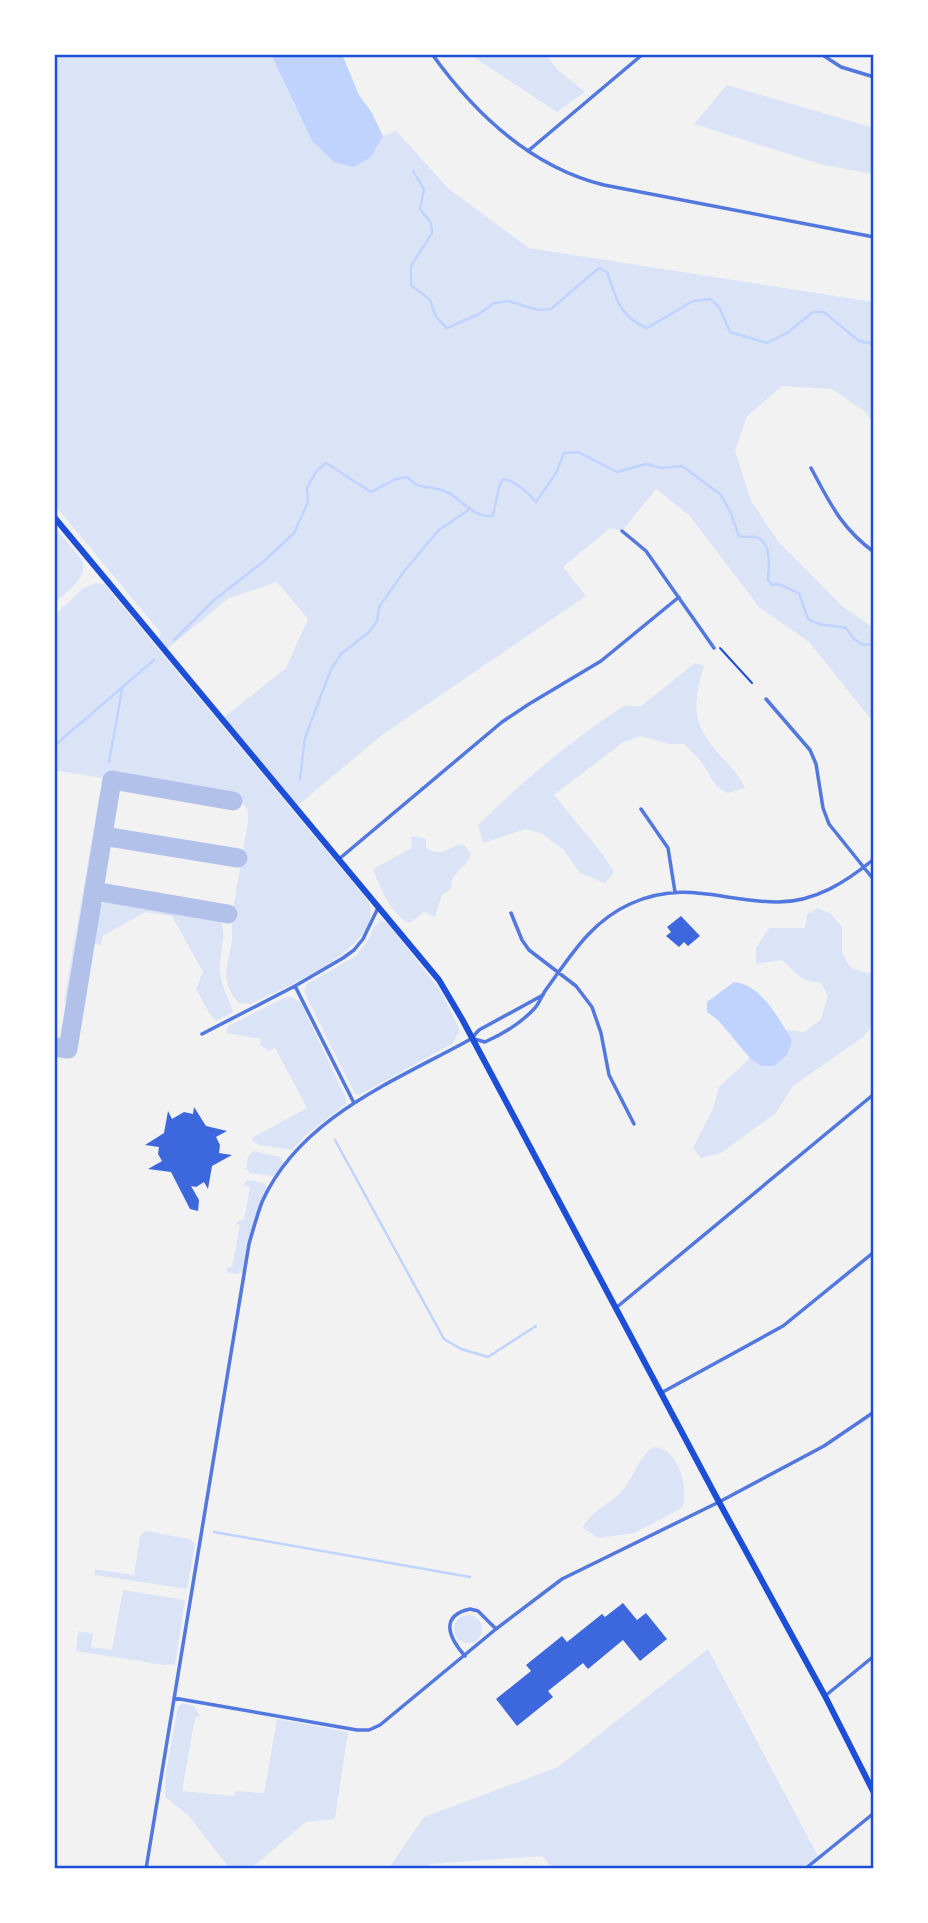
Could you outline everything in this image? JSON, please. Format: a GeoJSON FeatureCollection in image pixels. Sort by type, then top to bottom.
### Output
{"type":"FeatureCollection","features":[{"type":"Feature","properties":{"kind":"main road"},"geometry":{"type":"LineString","coordinates":[[54,517],[439,980],[825,1696],[874,1793]]}},
{"type":"Feature","properties":{"kind":"street"},"geometry":{"type":"LineString","coordinates":[[432,54],[479,111],[528,152],[565,174],[594,183],[874,237]]}},
{"type":"Feature","properties":{"kind":"street"},"geometry":{"type":"LineString","coordinates":[[821,54],[841,67],[874,77]]}},
{"type":"Feature","properties":{"kind":"street"},"geometry":{"type":"LineString","coordinates":[[528,152],[639,55]]}},
{"type":"Feature","properties":{"kind":"street"},"geometry":{"type":"LineString","coordinates":[[811,468],[841,523],[874,552]]}},
{"type":"Feature","properties":{"kind":"street"},"geometry":{"type":"LineString","coordinates":[[622,531],[646,551],[715,648]]}},
{"type":"Feature","properties":{"kind":"street"},"geometry":{"type":"LineString","coordinates":[[340,859],[512,715],[601,661],[679,597]]}},
{"type":"Feature","properties":{"kind":"street"},"geometry":{"type":"LineString","coordinates":[[766,699],[810,750],[818,772],[826,818],[874,880]]}},
{"type":"Feature","properties":{"kind":"street"},"geometry":{"type":"LineString","coordinates":[[641,809],[668,848],[675,892]]}},
{"type":"Feature","properties":{"kind":"street"},"geometry":{"type":"LineString","coordinates":[[471,1039],[485,1042],[501,1035],[524,1018],[537,1005],[585,936],[607,918],[644,898],[675,892],[708,892],[761,901],[788,901],[830,890],[848,880],[874,859]]}},
{"type":"Feature","properties":{"kind":"street"},"geometry":{"type":"LineString","coordinates":[[202,1034],[354,950],[363,939],[379,906]]}},
{"type":"Feature","properties":{"kind":"street"},"geometry":{"type":"LineString","coordinates":[[511,913],[525,946],[582,992],[594,1011],[609,1075],[634,1124]]}},
{"type":"Feature","properties":{"kind":"street"},"geometry":{"type":"LineString","coordinates":[[295,985],[354,1103]]}},
{"type":"Feature","properties":{"kind":"street"},"geometry":{"type":"LineString","coordinates":[[146,1869],[249,1244],[262,1203],[292,1155],[318,1128],[354,1103],[471,1039],[480,1030],[543,995]]}},
{"type":"Feature","properties":{"kind":"street"},"geometry":{"type":"LineString","coordinates":[[616,1308],[874,1094]]}},
{"type":"Feature","properties":{"kind":"street"},"geometry":{"type":"LineString","coordinates":[[661,1393],[783,1326],[874,1252]]}},
{"type":"Feature","properties":{"kind":"street"},"geometry":{"type":"LineString","coordinates":[[174,1698],[369,1730],[380,1725],[496,1629],[562,1579],[719,1502],[824,1446],[874,1412]]}},
{"type":"Feature","properties":{"kind":"street"},"geometry":{"type":"LineString","coordinates":[[465,1656],[449,1632],[450,1622],[455,1616],[470,1609],[478,1611],[496,1629]]}},
{"type":"Feature","properties":{"kind":"street"},"geometry":{"type":"LineString","coordinates":[[825,1696],[874,1656]]}},
{"type":"Feature","properties":{"kind":"street"},"geometry":{"type":"LineString","coordinates":[[805,1869],[874,1813]]}},
{"type":"Feature","properties":{"kind":"path"},"geometry":{"type":"LineString","coordinates":[[715,648],[718,646],[752,683]]}},
{"type":"Feature","properties":{"kind":"shaded area"},"geometry":{"type":"Polygon","coordinates":[[[54,54],[271,54],[312,141],[371,157],[383,136],[396,131],[449,189],[529,248],[874,302],[874,422],[864,411],[832,389],[782,386],[747,416],[735,451],[751,501],[777,540],[842,606],[874,628],[874,723],[809,642],[759,607],[689,515],[656,489],[622,531],[610,528],[563,567],[586,596],[382,735],[296,807],[223,718],[286,668],[308,619],[277,582],[229,598],[166,650],[158,640],[161,633],[54,504],[54,54]]]}},
{"type":"Feature","properties":{"kind":"shaded area"},"geometry":{"type":"Polygon","coordinates":[[[469,54],[545,54],[557,69],[585,92],[557,112],[469,54]]]}},
{"type":"Feature","properties":{"kind":"shaded area"},"geometry":{"type":"Polygon","coordinates":[[[727,85],[874,128],[874,174],[823,165],[694,124],[727,85]]]}},
{"type":"Feature","properties":{"kind":"shaded area"},"geometry":{"type":"Polygon","coordinates":[[[54,526],[82,560],[84,567],[80,579],[54,604],[54,526]]]}},
{"type":"Feature","properties":{"kind":"shaded area"},"geometry":{"type":"Polygon","coordinates":[[[96,583],[104,584],[369,902],[370,919],[362,935],[347,950],[306,977],[251,1004],[239,1003],[231,993],[226,973],[231,943],[231,921],[248,821],[247,809],[243,804],[233,797],[111,779],[107,785],[101,784],[102,778],[54,770],[54,616],[82,589],[96,583]]]}},
{"type":"Feature","properties":{"kind":"shaded area"},"geometry":{"type":"Polygon","coordinates":[[[695,663],[704,666],[697,704],[700,725],[712,746],[735,771],[745,788],[728,793],[717,787],[700,760],[684,744],[669,744],[641,736],[622,743],[554,795],[614,872],[605,883],[580,873],[564,850],[542,834],[526,829],[483,843],[478,825],[530,776],[605,718],[625,705],[640,707],[695,663]]]}},
{"type":"Feature","properties":{"kind":"shaded area"},"geometry":{"type":"Polygon","coordinates":[[[100,791],[106,798],[73,997],[64,1002],[100,791]]]}},
{"type":"Feature","properties":{"kind":"shaded area"},"geometry":{"type":"Polygon","coordinates":[[[411,837],[426,839],[426,848],[435,852],[458,844],[465,846],[471,854],[453,878],[451,889],[442,895],[435,917],[424,912],[410,923],[392,908],[373,869],[412,848],[411,837]]]}},
{"type":"Feature","properties":{"kind":"shaded area"},"geometry":{"type":"Polygon","coordinates":[[[115,899],[218,916],[223,928],[220,975],[233,1012],[216,1021],[211,1016],[196,989],[203,972],[172,916],[145,912],[103,936],[101,945],[88,943],[97,909],[101,904],[115,899]]]}},
{"type":"Feature","properties":{"kind":"shaded area"},"geometry":{"type":"Polygon","coordinates":[[[818,908],[831,914],[842,927],[842,953],[851,968],[874,975],[874,1024],[863,1037],[793,1086],[776,1113],[721,1153],[701,1158],[693,1148],[713,1109],[719,1087],[750,1058],[761,1066],[792,1040],[785,1030],[805,1032],[821,1019],[828,996],[821,983],[803,978],[782,960],[756,964],[756,948],[769,928],[805,928],[807,914],[818,908]]]}},
{"type":"Feature","properties":{"kind":"shaded area"},"geometry":{"type":"Polygon","coordinates":[[[381,920],[388,924],[440,990],[459,1032],[452,1044],[359,1095],[355,1094],[304,992],[307,984],[356,956],[381,920]]]}},
{"type":"Feature","properties":{"kind":"shaded area"},"geometry":{"type":"Polygon","coordinates":[[[286,997],[301,1003],[346,1099],[346,1104],[306,1135],[292,1150],[259,1145],[252,1140],[307,1108],[275,1048],[269,1051],[260,1045],[261,1039],[226,1033],[228,1026],[286,997]]]}},
{"type":"Feature","properties":{"kind":"shaded area"},"geometry":{"type":"Polygon","coordinates":[[[254,1151],[281,1157],[283,1164],[274,1176],[250,1173],[246,1168],[248,1156],[254,1151]]]}},
{"type":"Feature","properties":{"kind":"shaded area"},"geometry":{"type":"Polygon","coordinates":[[[247,1180],[264,1183],[268,1190],[252,1230],[243,1272],[237,1274],[228,1272],[226,1268],[232,1267],[240,1225],[235,1224],[244,1220],[250,1187],[243,1185],[247,1180]]]}},
{"type":"Feature","properties":{"kind":"shaded area"},"geometry":{"type":"Polygon","coordinates":[[[653,1447],[669,1453],[680,1470],[684,1490],[682,1508],[634,1533],[599,1538],[583,1528],[590,1517],[620,1493],[643,1457],[653,1447]]]}},
{"type":"Feature","properties":{"kind":"shaded area"},"geometry":{"type":"Polygon","coordinates":[[[145,1531],[190,1539],[195,1544],[187,1589],[94,1575],[95,1569],[134,1575],[140,1536],[145,1531]]]}},
{"type":"Feature","properties":{"kind":"shaded area"},"geometry":{"type":"Polygon","coordinates":[[[123,1590],[185,1600],[175,1664],[164,1665],[76,1651],[78,1631],[93,1634],[91,1647],[112,1650],[123,1590]]]}},
{"type":"Feature","properties":{"kind":"shaded area"},"geometry":{"type":"Polygon","coordinates":[[[468,1615],[478,1619],[482,1629],[478,1639],[468,1643],[458,1639],[454,1629],[458,1619],[468,1615]]]}},
{"type":"Feature","properties":{"kind":"shaded area"},"geometry":{"type":"Polygon","coordinates":[[[708,1649],[819,1858],[805,1869],[553,1869],[542,1856],[431,1864],[426,1869],[388,1869],[424,1817],[558,1767],[708,1649]]]}},
{"type":"Feature","properties":{"kind":"shaded area"},"geometry":{"type":"Polygon","coordinates":[[[183,1703],[194,1706],[200,1716],[195,1718],[182,1791],[234,1796],[235,1791],[264,1793],[277,1719],[348,1732],[335,1819],[306,1822],[250,1869],[230,1869],[188,1815],[165,1797],[166,1772],[178,1707],[183,1703]]]}},
{"type":"Feature","properties":{"kind":"water"},"geometry":{"type":"Polygon","coordinates":[[[271,54],[342,54],[359,95],[372,113],[383,136],[371,157],[354,167],[334,162],[312,141],[271,54]]]}},
{"type":"Feature","properties":{"kind":"water"},"geometry":{"type":"Polygon","coordinates":[[[734,982],[744,984],[761,996],[792,1040],[787,1055],[774,1066],[761,1066],[750,1058],[718,1020],[707,1012],[707,1002],[734,982]]]}},
{"type":"Feature","properties":{"kind":"building"},"geometry":{"type":"Polygon","coordinates":[[[681,916],[700,936],[688,946],[684,942],[679,947],[666,936],[671,932],[667,927],[681,916]]]}},
{"type":"Feature","properties":{"kind":"building"},"geometry":{"type":"Polygon","coordinates":[[[194,1107],[206,1126],[227,1131],[216,1137],[220,1145],[219,1153],[232,1155],[212,1166],[208,1189],[204,1182],[196,1187],[191,1186],[199,1200],[198,1211],[190,1209],[171,1172],[148,1169],[162,1161],[158,1154],[159,1147],[145,1145],[164,1133],[168,1111],[172,1119],[184,1112],[193,1114],[194,1107]]]}},
{"type":"Feature","properties":{"kind":"building"},"geometry":{"type":"Polygon","coordinates":[[[623,1603],[637,1620],[646,1613],[667,1639],[640,1661],[623,1640],[588,1669],[583,1663],[548,1691],[553,1697],[517,1726],[496,1699],[531,1671],[526,1665],[562,1636],[567,1642],[602,1614],[605,1617],[623,1603]]]}},
{"type":"Feature","properties":{"kind":"waterway"},"geometry":{"type":"LineString","coordinates":[[413,171],[424,189],[420,209],[431,223],[432,233],[411,266],[411,285],[430,300],[436,317],[447,328],[479,314],[494,303],[508,301],[538,310],[551,309],[599,268],[607,272],[624,312],[647,328],[693,301],[710,299],[719,307],[730,332],[767,343],[787,333],[813,312],[824,312],[859,341],[874,344]]}},
{"type":"Feature","properties":{"kind":"waterway"},"geometry":{"type":"LineString","coordinates":[[174,640],[214,600],[263,562],[294,533],[308,502],[307,488],[317,470],[326,463],[371,492],[396,479],[408,477],[418,485],[445,491],[477,513],[493,516],[503,479],[521,488],[536,502],[556,473],[564,453],[578,452],[617,472],[646,464],[662,468],[682,466],[720,494],[730,511],[739,536],[756,537],[765,544],[768,580],[772,585],[778,584],[799,593],[808,619],[822,625],[846,628],[853,638],[863,645],[874,644]]}},
{"type":"Feature","properties":{"kind":"waterway"},"geometry":{"type":"LineString","coordinates":[[300,779],[305,738],[331,669],[341,654],[369,632],[377,621],[379,607],[405,570],[439,530],[470,509]]}},
{"type":"Feature","properties":{"kind":"waterway"},"geometry":{"type":"LineString","coordinates":[[54,746],[154,660]]}},
{"type":"Feature","properties":{"kind":"waterway"},"geometry":{"type":"LineString","coordinates":[[109,762],[122,690]]}},
{"type":"Feature","properties":{"kind":"waterway"},"geometry":{"type":"LineString","coordinates":[[335,1140],[444,1339],[461,1349],[488,1357],[536,1326]]}},
{"type":"Feature","properties":{"kind":"waterway"},"geometry":{"type":"LineString","coordinates":[[214,1532],[470,1577]]}},
{"type":"Feature","properties":{"kind":"taxiway"},"geometry":{"type":"LineString","coordinates":[[54,1047],[68,1049],[112,780],[233,801]]}},
{"type":"Feature","properties":{"kind":"taxiway"},"geometry":{"type":"LineString","coordinates":[[103,836],[238,858]]}},
{"type":"Feature","properties":{"kind":"taxiway"},"geometry":{"type":"LineString","coordinates":[[94,891],[228,914]]}}]}
